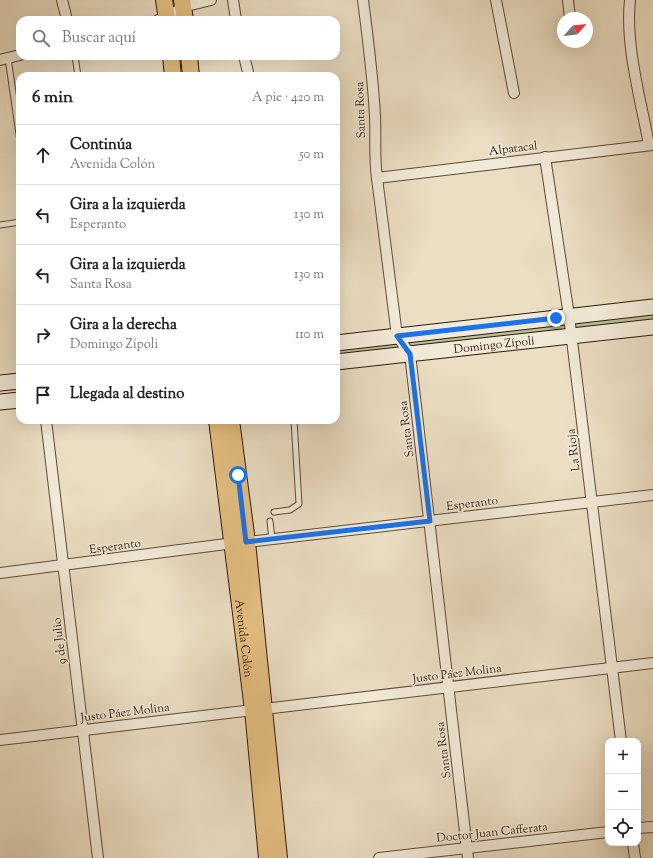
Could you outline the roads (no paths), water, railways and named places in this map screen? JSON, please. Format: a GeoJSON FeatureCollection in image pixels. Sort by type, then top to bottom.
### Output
{"type":"FeatureCollection","features":[{"type":"Feature","properties":{"kind":"main road"},"geometry":{"type":"LineString","coordinates":[[164,0],[164,16]]}},
{"type":"Feature","properties":{"kind":"main road"},"geometry":{"type":"LineString","coordinates":[[171,60],[173,72]]}},
{"type":"Feature","properties":{"kind":"main road"},"geometry":{"type":"LineString","coordinates":[[190,60],[191,72]]}},
{"type":"Feature","properties":{"kind":"main road","name":"Domingo Zípoli"},"geometry":{"type":"LineString","coordinates":[[340,343],[653,307]]}},
{"type":"Feature","properties":{"kind":"main road","name":"Domingo Zípoli"},"geometry":{"type":"LineString","coordinates":[[340,362],[653,327]]}},
{"type":"Feature","properties":{"kind":"main road"},"geometry":{"type":"LineString","coordinates":[[0,383],[16,381]]}},
{"type":"Feature","properties":{"kind":"main road"},"geometry":{"type":"LineString","coordinates":[[0,402],[16,400]]}},
{"type":"Feature","properties":{"kind":"main road","name":"Avenida Colón"},"geometry":{"type":"LineString","coordinates":[[218,424],[240,543],[259,710],[279,858]]}},
{"type":"Feature","properties":{"kind":"main road","name":"Avenida Colón"},"geometry":{"type":"LineString","coordinates":[[232,424],[242,474],[245,515],[240,543]]}},
{"type":"Feature","properties":{"kind":"main road","name":"Avenida Colón"},"geometry":{"type":"LineString","coordinates":[[259,710],[267,858]]}},
{"type":"Feature","properties":{"kind":"street"},"geometry":{"type":"LineString","coordinates":[[62,0],[66,16]]}},
{"type":"Feature","properties":{"kind":"street"},"geometry":{"type":"LineString","coordinates":[[170,16],[184,9],[211,0]]}},
{"type":"Feature","properties":{"kind":"street"},"geometry":{"type":"LineString","coordinates":[[233,0],[235,16]]}},
{"type":"Feature","properties":{"kind":"street","name":"Santa Rosa"},"geometry":{"type":"LineString","coordinates":[[363,0],[372,75],[375,119],[374,159],[397,336],[410,354],[468,853]]}},
{"type":"Feature","properties":{"kind":"street"},"geometry":{"type":"LineString","coordinates":[[496,0],[514,93]]}},
{"type":"Feature","properties":{"kind":"street"},"geometry":{"type":"LineString","coordinates":[[568,0],[569,12]]}},
{"type":"Feature","properties":{"kind":"street"},"geometry":{"type":"LineString","coordinates":[[630,0],[628,17],[629,36],[651,145]]}},
{"type":"Feature","properties":{"kind":"street"},"geometry":{"type":"LineString","coordinates":[[2,59],[16,56]]}},
{"type":"Feature","properties":{"kind":"street"},"geometry":{"type":"LineString","coordinates":[[245,60],[248,72]]}},
{"type":"Feature","properties":{"kind":"street","name":"Alpatacal"},"geometry":{"type":"LineString","coordinates":[[377,178],[651,145]]}},
{"type":"Feature","properties":{"kind":"street","name":"La Rioja"},"geometry":{"type":"LineString","coordinates":[[545,157],[572,336],[621,738]]}},
{"type":"Feature","properties":{"kind":"street","name":"9 de Julio"},"geometry":{"type":"LineString","coordinates":[[46,424],[98,858]]}},
{"type":"Feature","properties":{"kind":"street","name":"Esperanto"},"geometry":{"type":"LineString","coordinates":[[0,573],[272,539],[653,495]]}},
{"type":"Feature","properties":{"kind":"street","name":"Justo Páez Molina"},"geometry":{"type":"LineString","coordinates":[[0,740],[653,663]]}},
{"type":"Feature","properties":{"kind":"street"},"geometry":{"type":"LineString","coordinates":[[641,828],[653,827]]}},
{"type":"Feature","properties":{"kind":"street","name":"Doctor Juan Cafferata"},"geometry":{"type":"LineString","coordinates":[[378,858],[468,853],[605,832]]}},
{"type":"Feature","properties":{"kind":"street"},"geometry":{"type":"LineString","coordinates":[[633,846],[635,858]]}},
{"type":"Feature","properties":{"kind":"lane"},"geometry":{"type":"LineString","coordinates":[[2,59],[16,123]]}},
{"type":"Feature","properties":{"kind":"lane"},"geometry":{"type":"LineString","coordinates":[[76,60],[77,72]]}},
{"type":"Feature","properties":{"kind":"lane"},"geometry":{"type":"LineString","coordinates":[[0,225],[16,223]]}},
{"type":"Feature","properties":{"kind":"lane"},"geometry":{"type":"LineString","coordinates":[[274,512],[290,510],[299,504],[294,424]]}},
{"type":"Feature","properties":{"kind":"lane"},"geometry":{"type":"LineString","coordinates":[[270,521],[272,539]]}}]}
